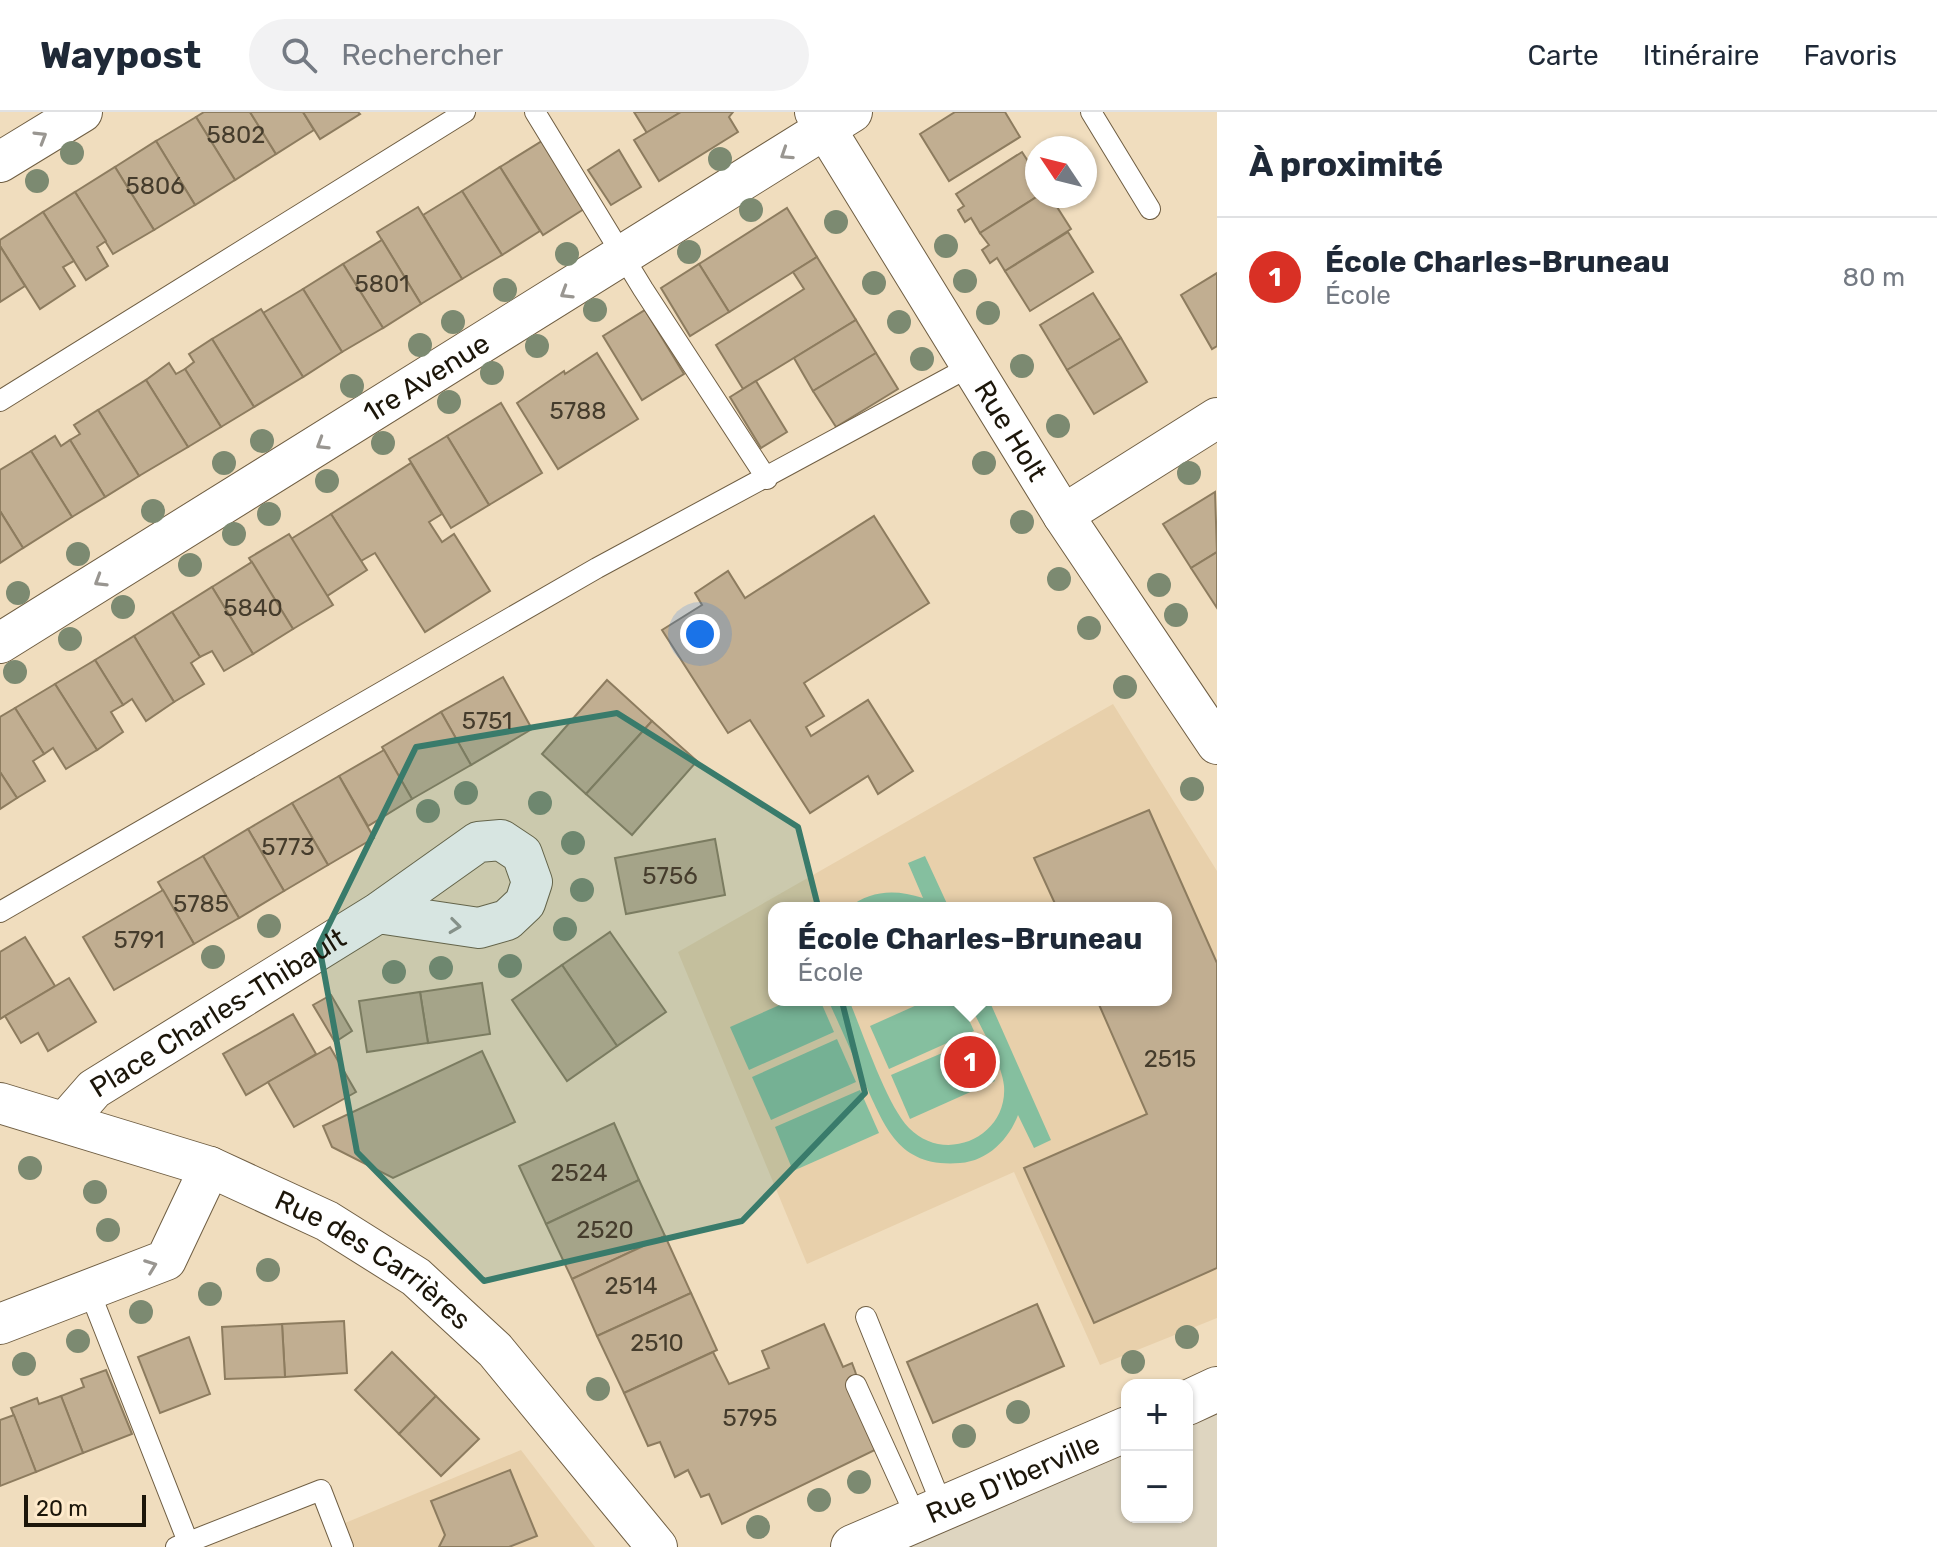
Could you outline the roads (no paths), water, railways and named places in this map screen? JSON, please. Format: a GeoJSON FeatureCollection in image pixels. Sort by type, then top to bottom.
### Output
{"type":"FeatureCollection","features":[{"type":"Feature","properties":{"kind":"main road"},"geometry":{"type":"LineString","coordinates":[[1193,1400],[1217,1389]]}},
{"type":"Feature","properties":{"kind":"main road","name":"Rue D'Iberville"},"geometry":{"type":"LineString","coordinates":[[853,1547],[1121,1432]]}},
{"type":"Feature","properties":{"kind":"street"},"geometry":{"type":"LineString","coordinates":[[0,162],[82,112]]}},
{"type":"Feature","properties":{"kind":"street","name":"1re Avenue"},"geometry":{"type":"LineString","coordinates":[[0,643],[624,257],[831,118]]}},
{"type":"Feature","properties":{"kind":"street","name":"Rue Holt"},"geometry":{"type":"LineString","coordinates":[[831,118],[971,366],[1063,515],[1217,744]]}},
{"type":"Feature","properties":{"kind":"street"},"geometry":{"type":"LineString","coordinates":[[1063,515],[1217,418]]}},
{"type":"Feature","properties":{"kind":"street","name":"Place Charles-Thibault"},"geometry":{"type":"LineString","coordinates":[[66,1121],[94,1089],[378,913]]}},
{"type":"Feature","properties":{"kind":"street","name":"Rue des Carrières"},"geometry":{"type":"LineString","coordinates":[[0,1103],[210,1167],[327,1221],[416,1277],[495,1350],[657,1547]]}},
{"type":"Feature","properties":{"kind":"street"},"geometry":{"type":"LineString","coordinates":[[0,1324],[166,1260],[210,1167]]}},
{"type":"Feature","properties":{"kind":"lane"},"geometry":{"type":"LineString","coordinates":[[0,401],[465,112]]}},
{"type":"Feature","properties":{"kind":"lane"},"geometry":{"type":"LineString","coordinates":[[535,112],[767,479]]}},
{"type":"Feature","properties":{"kind":"lane"},"geometry":{"type":"LineString","coordinates":[[1091,112],[1150,209]]}},
{"type":"Feature","properties":{"kind":"lane"},"geometry":{"type":"LineString","coordinates":[[0,912],[597,568],[767,479],[971,366]]}},
{"type":"Feature","properties":{"kind":"lane"},"geometry":{"type":"LineString","coordinates":[[89,1290],[182,1544],[321,1490],[343,1547]]}},
{"type":"Feature","properties":{"kind":"lane"},"geometry":{"type":"LineString","coordinates":[[866,1317],[930,1514]]}},
{"type":"Feature","properties":{"kind":"lane"},"geometry":{"type":"LineString","coordinates":[[856,1385],[930,1514]]}},
{"type":"Feature","properties":{"kind":"place","name":"École Charles-Bruneau"},"geometry":{"type":"Point","coordinates":[970,1062]}}]}
